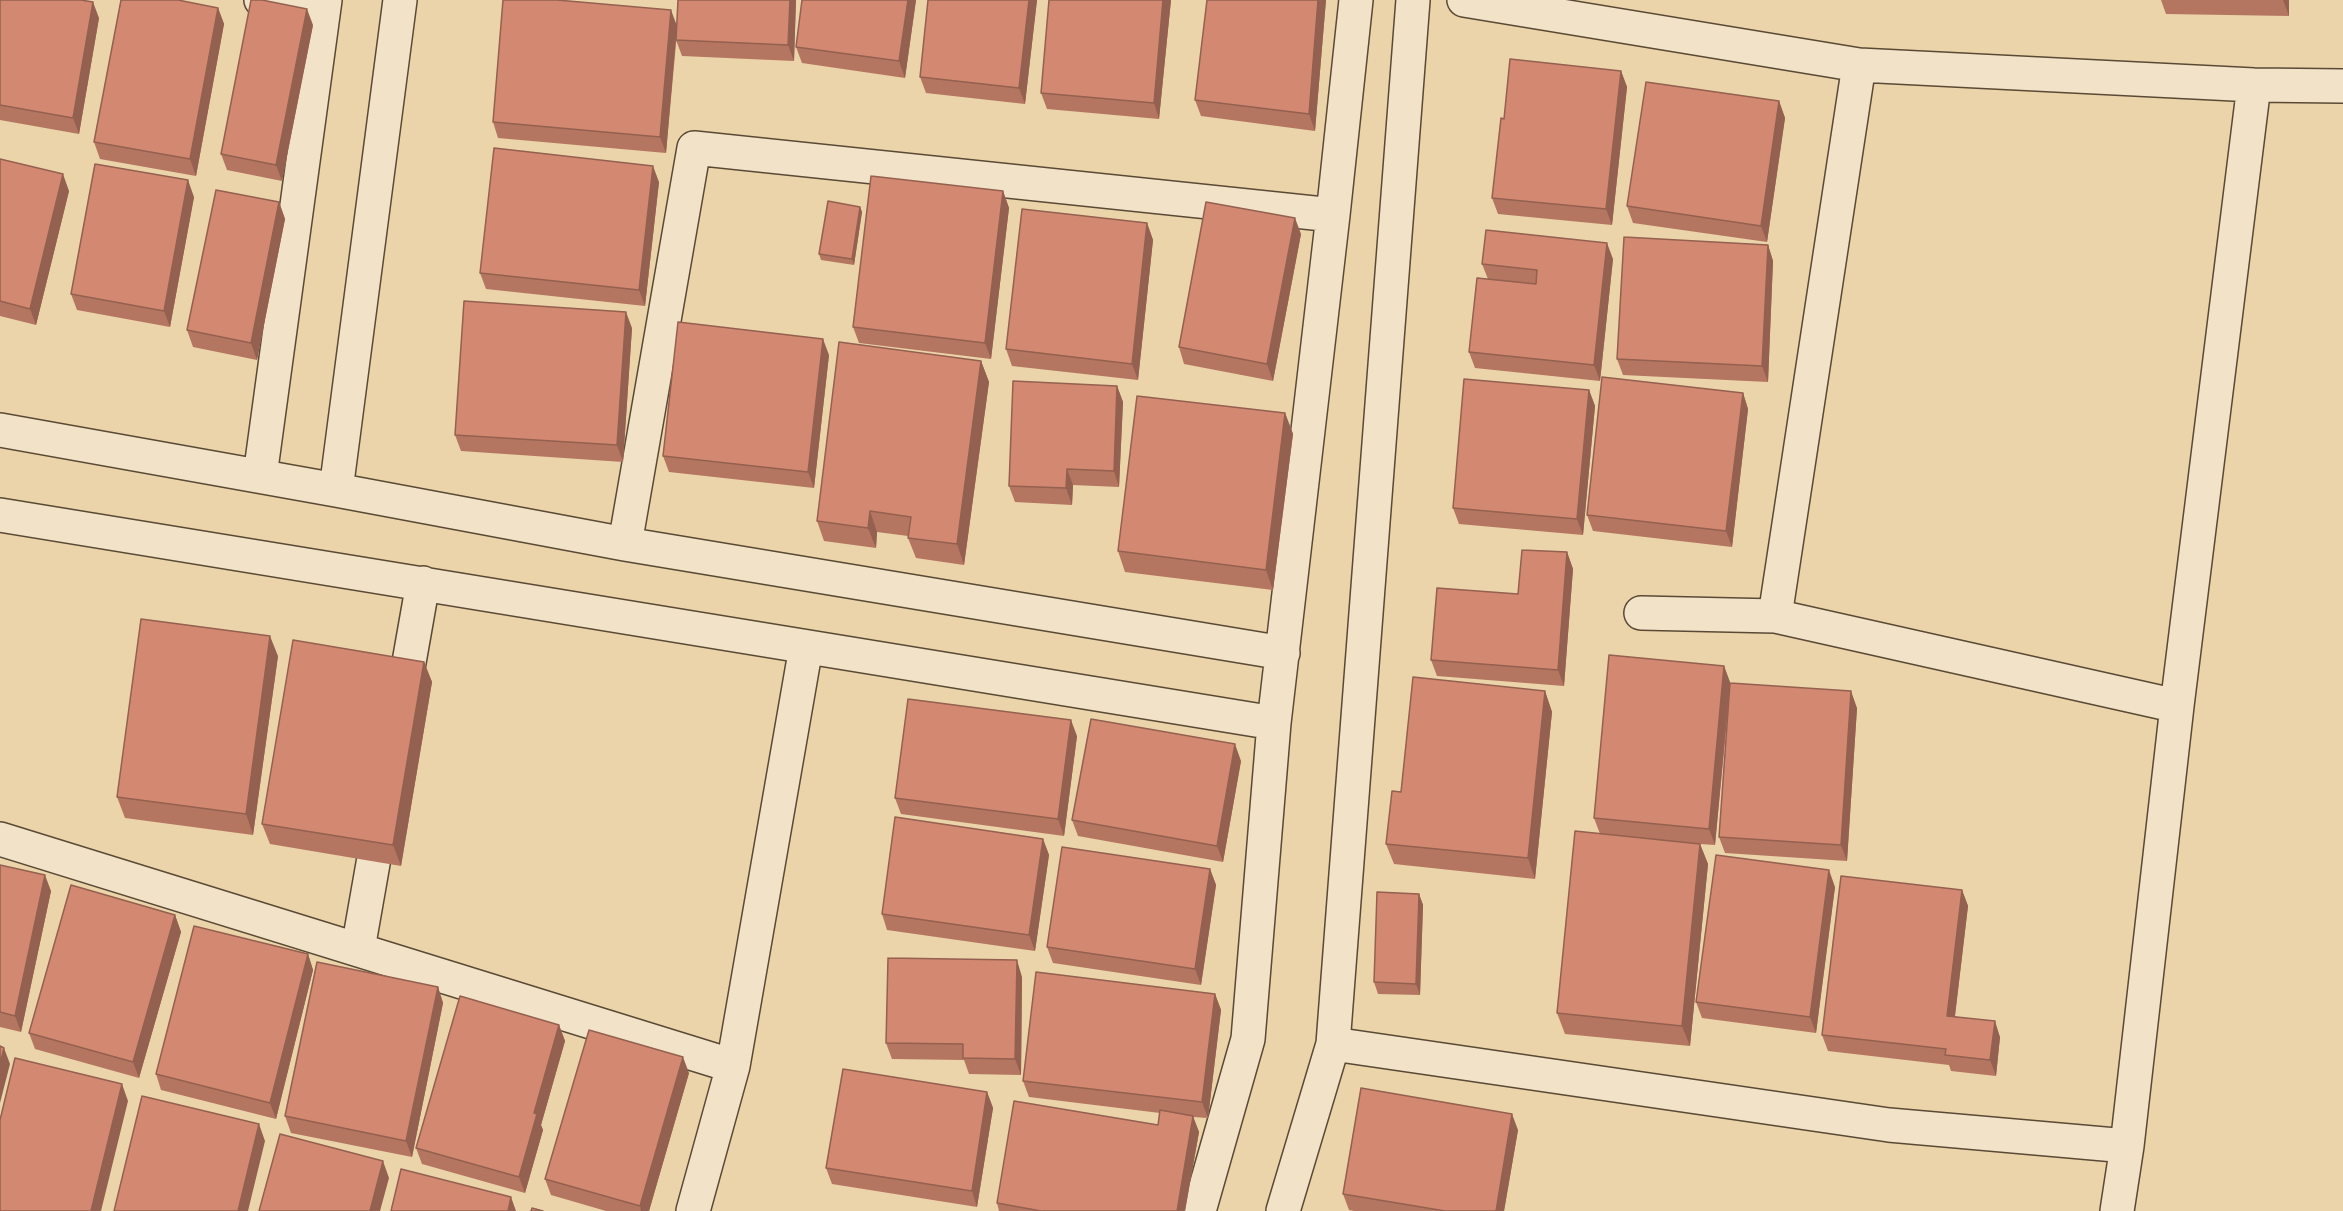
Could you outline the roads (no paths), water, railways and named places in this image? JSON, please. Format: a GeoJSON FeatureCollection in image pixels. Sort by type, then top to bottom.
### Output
{"type":"FeatureCollection","features":[{"type":"Feature","properties":{"kind":"street"},"geometry":{"type":"LineString","coordinates":[[260,476],[324,4],[261,0]]}},
{"type":"Feature","properties":{"kind":"street"},"geometry":{"type":"LineString","coordinates":[[336,490],[400,0]]}},
{"type":"Feature","properties":{"kind":"street"},"geometry":{"type":"LineString","coordinates":[[1199,1211],[1248,1039],[1274,723],[1356,0]]}},
{"type":"Feature","properties":{"kind":"street"},"geometry":{"type":"LineString","coordinates":[[1283,1211],[1333,1044],[1413,0]]}},
{"type":"Feature","properties":{"kind":"street"},"geometry":{"type":"LineString","coordinates":[[1464,0],[1858,65],[2254,85],[2343,86]]}},
{"type":"Feature","properties":{"kind":"street"},"geometry":{"type":"LineString","coordinates":[[1775,616],[1858,65]]}},
{"type":"Feature","properties":{"kind":"street"},"geometry":{"type":"LineString","coordinates":[[2117,1211],[2127,1146],[2177,706],[2254,85]]}},
{"type":"Feature","properties":{"kind":"street"},"geometry":{"type":"LineString","coordinates":[[625,544],[694,148],[1333,215]]}},
{"type":"Feature","properties":{"kind":"street"},"geometry":{"type":"LineString","coordinates":[[0,430],[625,544],[1283,653]]}},
{"type":"Feature","properties":{"kind":"street"},"geometry":{"type":"LineString","coordinates":[[0,515],[1274,723]]}},
{"type":"Feature","properties":{"kind":"street"},"geometry":{"type":"LineString","coordinates":[[397,732],[423,583]]}},
{"type":"Feature","properties":{"kind":"street"},"geometry":{"type":"LineString","coordinates":[[1641,613],[1775,616],[2177,706]]}},
{"type":"Feature","properties":{"kind":"street"},"geometry":{"type":"LineString","coordinates":[[693,1211],[733,1066],[806,647]]}},
{"type":"Feature","properties":{"kind":"street"},"geometry":{"type":"LineString","coordinates":[[358,949],[387,789]]}},
{"type":"Feature","properties":{"kind":"street"},"geometry":{"type":"LineString","coordinates":[[0,839],[733,1066]]}},
{"type":"Feature","properties":{"kind":"street"},"geometry":{"type":"LineString","coordinates":[[1333,1044],[1888,1125],[2127,1146]]}}]}
